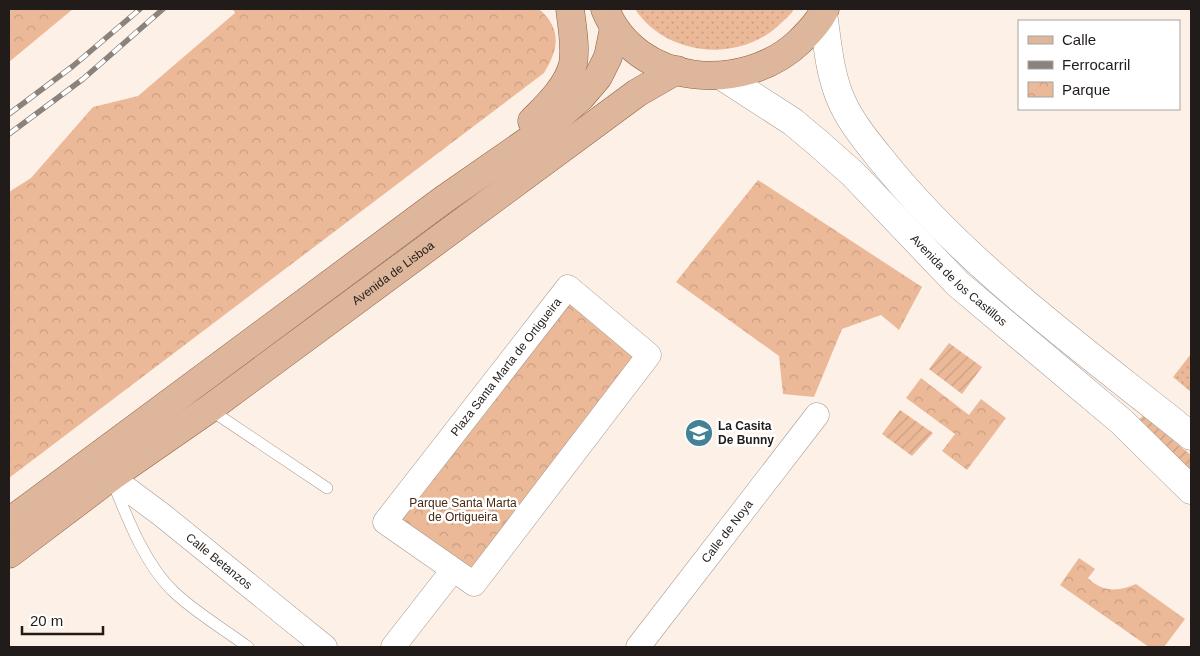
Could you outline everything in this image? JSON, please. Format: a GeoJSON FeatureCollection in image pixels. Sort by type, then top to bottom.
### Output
{"type":"FeatureCollection","features":[{"type":"Feature","properties":{"kind":"main road"},"geometry":{"type":"LineString","coordinates":[[443,200],[515,138],[545,109],[562,86],[573,64],[573,35],[570,9]]}},
{"type":"Feature","properties":{"kind":"main road"},"geometry":{"type":"LineString","coordinates":[[610,18],[648,59],[697,76],[722,76],[749,71],[770,62],[797,43],[811,30],[824,11]]}},
{"type":"Feature","properties":{"kind":"main road","name":"Avenida de Lisboa"},"geometry":{"type":"LineString","coordinates":[[9,554],[103,468],[443,200],[545,129],[581,98],[598,77],[608,57],[610,18]]}},
{"type":"Feature","properties":{"kind":"main road","name":"Avenida de Lisboa"},"geometry":{"type":"LineString","coordinates":[[9,522],[210,409],[637,93],[677,70]]}},
{"type":"Feature","properties":{"kind":"street"},"geometry":{"type":"LineString","coordinates":[[824,11],[832,72],[839,95],[852,122],[905,188],[958,243],[1039,313],[1191,436]]}},
{"type":"Feature","properties":{"kind":"street","name":"Avenida de los Castillos"},"geometry":{"type":"LineString","coordinates":[[722,76],[793,122],[818,143],[853,174],[958,284],[1122,422],[1191,490]]}},
{"type":"Feature","properties":{"kind":"street","name":"Plaza Santa Marta de Ortigueira"},"geometry":{"type":"LineString","coordinates":[[568,287],[649,355],[474,584],[453,570],[385,522],[568,287]]}},
{"type":"Feature","properties":{"kind":"street","name":"Calle de Noya"},"geometry":{"type":"LineString","coordinates":[[638,647],[817,414]]}},
{"type":"Feature","properties":{"kind":"street","name":"Calle Betanzos"},"geometry":{"type":"LineString","coordinates":[[103,468],[325,647]]}},
{"type":"Feature","properties":{"kind":"street"},"geometry":{"type":"LineString","coordinates":[[394,647],[453,570]]}},
{"type":"Feature","properties":{"kind":"lane"},"geometry":{"type":"LineString","coordinates":[[210,409],[327,488]]}},
{"type":"Feature","properties":{"kind":"lane"},"geometry":{"type":"LineString","coordinates":[[103,468],[131,528],[173,592],[248,647]]}},
{"type":"Feature","properties":{"kind":"green space"},"geometry":{"type":"Polygon","coordinates":[[[9,9],[73,9],[9,62],[9,9]]]}},
{"type":"Feature","properties":{"kind":"green space"},"geometry":{"type":"Polygon","coordinates":[[[233,9],[539,9],[552,24],[556,40],[553,56],[544,73],[9,478],[9,192],[31,178],[93,107],[138,96],[235,13],[233,9]]]}},
{"type":"Feature","properties":{"kind":"green space"},"geometry":{"type":"Polygon","coordinates":[[[635,9],[794,9],[778,26],[761,38],[743,46],[703,49],[683,45],[665,37],[648,25],[635,9]]]}},
{"type":"Feature","properties":{"kind":"green space"},"geometry":{"type":"Polygon","coordinates":[[[758,180],[922,287],[899,330],[881,315],[842,329],[814,397],[783,394],[779,356],[676,282],[758,180]]]}},
{"type":"Feature","properties":{"kind":"green space","name":"Parque Santa Marta de Ortigueira"},"geometry":{"type":"Polygon","coordinates":[[[569,285],[650,355],[475,586],[384,522],[569,285]]]}},
{"type":"Feature","properties":{"kind":"green space"},"geometry":{"type":"Polygon","coordinates":[[[949,343],[982,367],[962,394],[929,369],[949,343]]]}},
{"type":"Feature","properties":{"kind":"green space"},"geometry":{"type":"Polygon","coordinates":[[[1191,354],[1191,392],[1173,377],[1191,354]]]}},
{"type":"Feature","properties":{"kind":"green space"},"geometry":{"type":"Polygon","coordinates":[[[921,378],[969,415],[981,399],[1006,418],[967,470],[942,451],[955,434],[906,398],[921,378]]]}},
{"type":"Feature","properties":{"kind":"green space"},"geometry":{"type":"Polygon","coordinates":[[[900,410],[933,433],[912,456],[882,434],[900,410]]]}},
{"type":"Feature","properties":{"kind":"green space"},"geometry":{"type":"Polygon","coordinates":[[[1143,416],[1191,455],[1191,473],[1138,420],[1143,416]]]}},
{"type":"Feature","properties":{"kind":"green space"},"geometry":{"type":"Polygon","coordinates":[[[1079,558],[1095,569],[1088,578],[1093,583],[1110,589],[1136,584],[1185,619],[1164,647],[1149,647],[1060,585],[1079,558]]]}},
{"type":"Feature","properties":{"kind":"railway"},"geometry":{"type":"LineString","coordinates":[[9,114],[73,66],[140,9]]}},
{"type":"Feature","properties":{"kind":"railway"},"geometry":{"type":"LineString","coordinates":[[9,134],[83,79],[163,9]]}},
{"type":"Feature","properties":{"kind":"place","name":"La Casita De Bunny"},"geometry":{"type":"Point","coordinates":[699,433]}}]}
